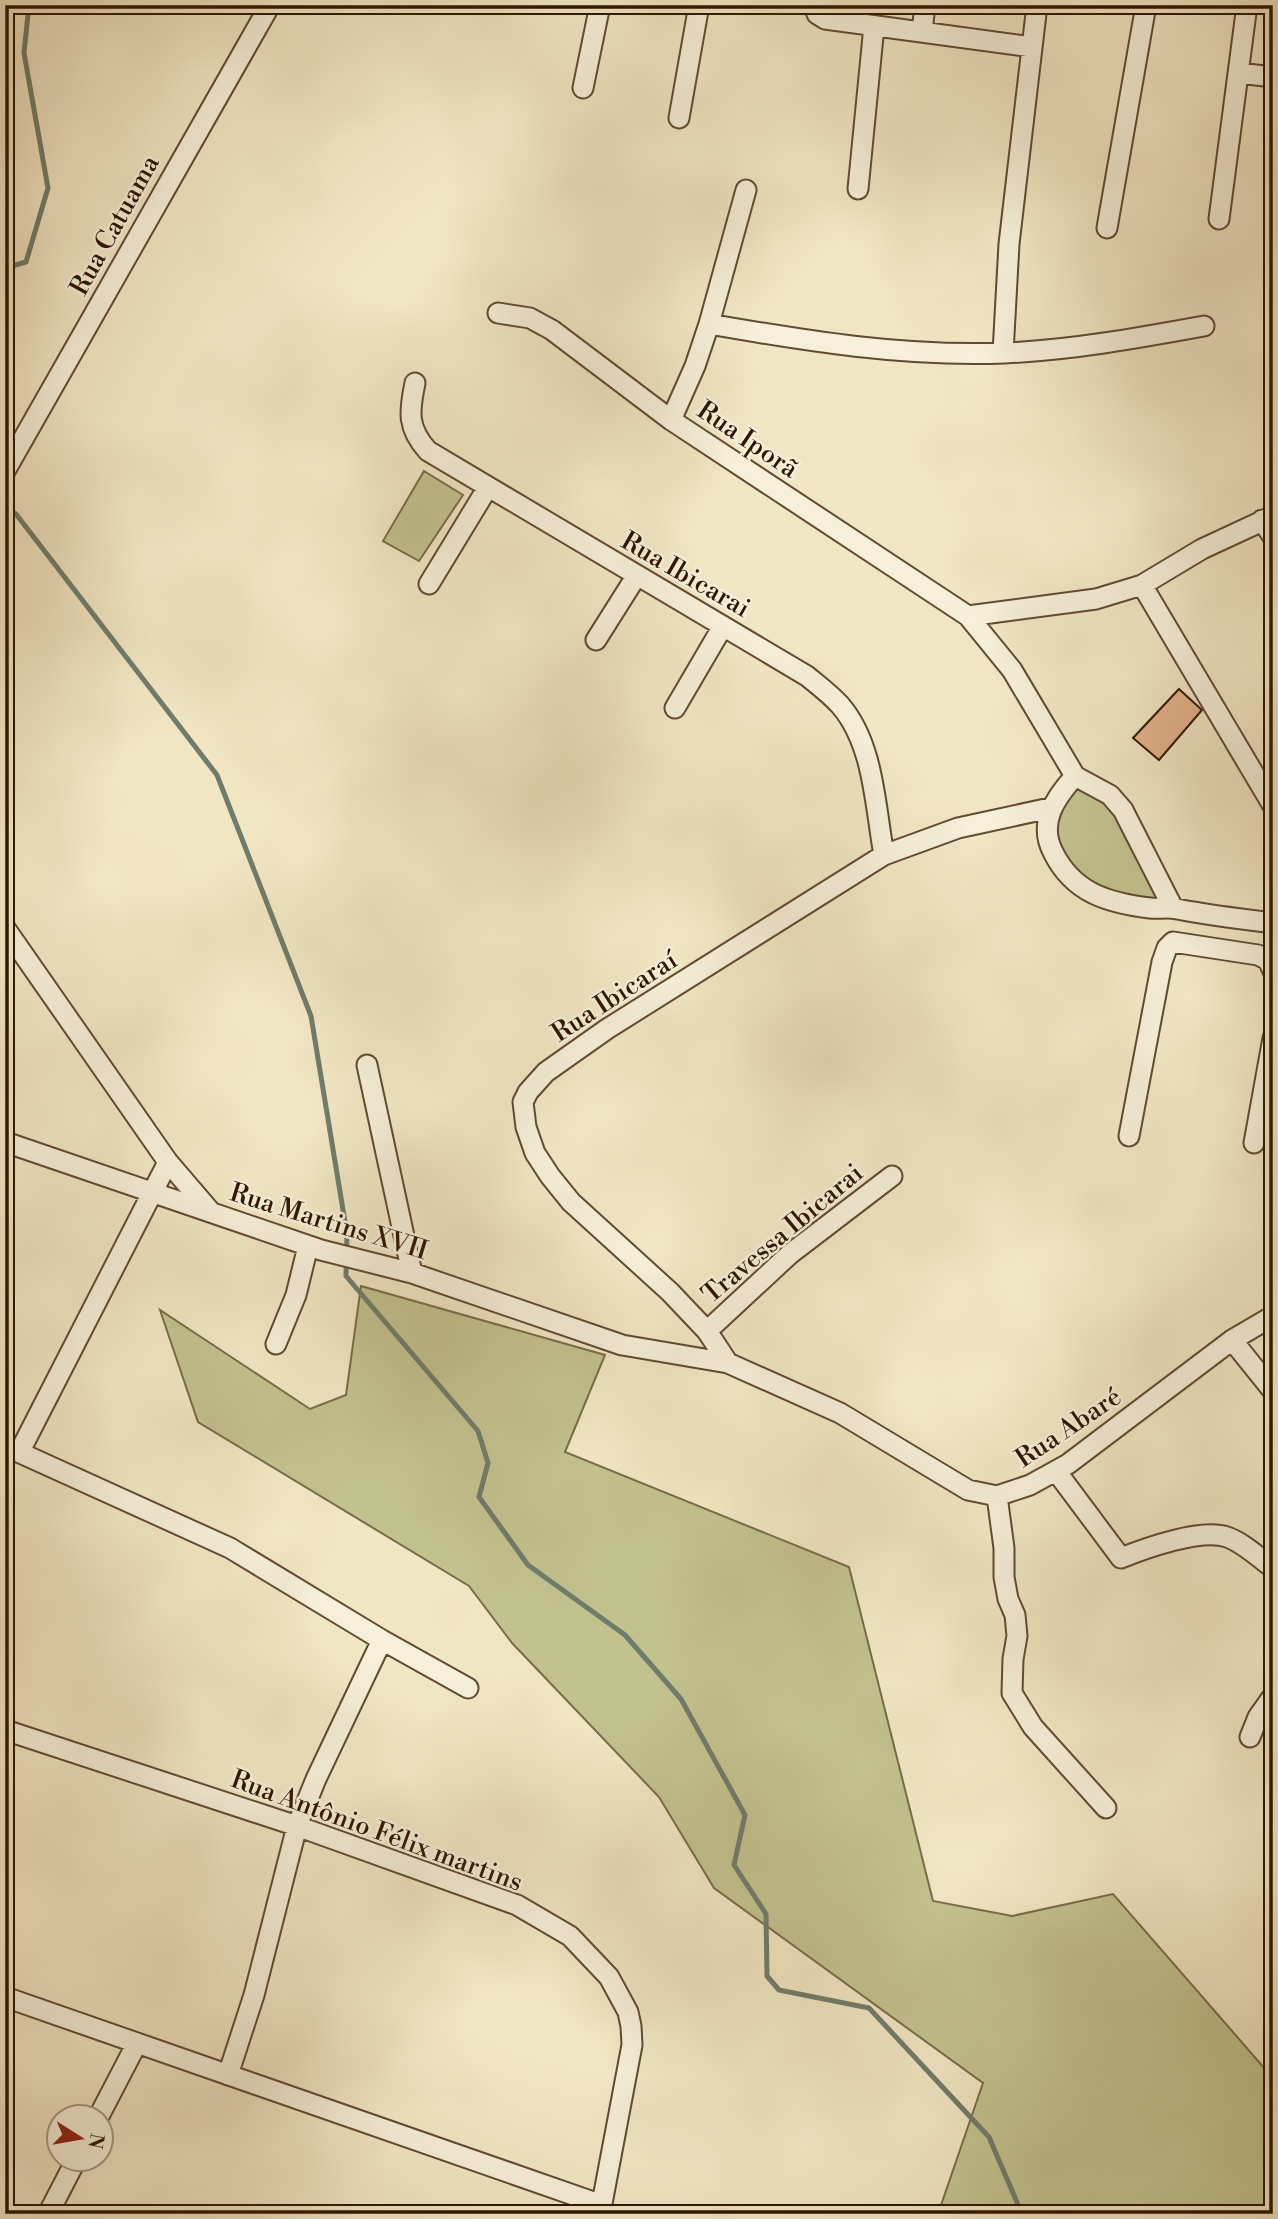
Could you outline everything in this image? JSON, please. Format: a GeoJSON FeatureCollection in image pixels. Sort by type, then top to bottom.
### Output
{"type":"FeatureCollection","features":[{"type":"Feature","properties":{"kind":"street","name":"Rua Catuama"},"geometry":{"type":"LineString","coordinates":[[5,471],[270,5]]}},
{"type":"Feature","properties":{"kind":"street"},"geometry":{"type":"LineString","coordinates":[[583,88],[600,5]]}},
{"type":"Feature","properties":{"kind":"street"},"geometry":{"type":"LineString","coordinates":[[678,118],[699,5]]}},
{"type":"Feature","properties":{"kind":"street"},"geometry":{"type":"LineString","coordinates":[[922,32],[925,5]]}},
{"type":"Feature","properties":{"kind":"street"},"geometry":{"type":"LineString","coordinates":[[1003,353],[1010,232],[1037,5]]}},
{"type":"Feature","properties":{"kind":"street"},"geometry":{"type":"LineString","coordinates":[[1107,228],[1146,5]]}},
{"type":"Feature","properties":{"kind":"street"},"geometry":{"type":"LineString","coordinates":[[1219,219],[1247,5]]}},
{"type":"Feature","properties":{"kind":"street"},"geometry":{"type":"LineString","coordinates":[[818,11],[874,26],[1032,47]]}},
{"type":"Feature","properties":{"kind":"street"},"geometry":{"type":"LineString","coordinates":[[858,189],[874,26]]}},
{"type":"Feature","properties":{"kind":"street"},"geometry":{"type":"LineString","coordinates":[[1239,73],[1273,77]]}},
{"type":"Feature","properties":{"kind":"street"},"geometry":{"type":"LineString","coordinates":[[671,419],[695,366],[709,324],[746,190]]}},
{"type":"Feature","properties":{"kind":"street","name":"Rua Iporã"},"geometry":{"type":"LineString","coordinates":[[498,313],[515,314],[542,324],[572,343],[671,419],[968,616],[1012,670],[1074,776]]}},
{"type":"Feature","properties":{"kind":"street"},"geometry":{"type":"LineString","coordinates":[[709,324],[803,341],[884,349],[1003,353],[1078,348],[1205,326]]}},
{"type":"Feature","properties":{"kind":"street","name":"Rua Ibicarai"},"geometry":{"type":"LineString","coordinates":[[415,383],[410,412],[416,439],[428,451],[807,676],[841,706],[864,749],[884,855]]}},
{"type":"Feature","properties":{"kind":"street"},"geometry":{"type":"LineString","coordinates":[[429,584],[488,487]]}},
{"type":"Feature","properties":{"kind":"street"},"geometry":{"type":"LineString","coordinates":[[968,616],[1096,599],[1142,585],[1202,549],[1267,518],[1273,537]]}},
{"type":"Feature","properties":{"kind":"street"},"geometry":{"type":"LineString","coordinates":[[596,640],[637,575]]}},
{"type":"Feature","properties":{"kind":"street"},"geometry":{"type":"LineString","coordinates":[[1142,585],[1273,806]]}},
{"type":"Feature","properties":{"kind":"street"},"geometry":{"type":"LineString","coordinates":[[676,708],[723,626]]}},
{"type":"Feature","properties":{"kind":"street"},"geometry":{"type":"LineString","coordinates":[[1173,908],[1115,800],[1096,786],[1074,776],[1050,808],[1047,824],[1051,849],[1075,884],[1085,891],[1113,901],[1273,923]]}},
{"type":"Feature","properties":{"kind":"street","name":"Rua Ibicaraí"},"geometry":{"type":"LineString","coordinates":[[728,1363],[706,1331],[670,1292],[571,1202],[550,1176],[529,1140],[523,1102],[536,1082],[564,1059],[884,855],[958,828],[1050,808]]}},
{"type":"Feature","properties":{"kind":"street"},"geometry":{"type":"LineString","coordinates":[[1226,951],[1231,918]]}},
{"type":"Feature","properties":{"kind":"street","name":"Rua Martins XVII"},"geometry":{"type":"LineString","coordinates":[[5,928],[168,1162],[211,1212],[314,1248],[412,1273],[622,1345],[728,1363]]}},
{"type":"Feature","properties":{"kind":"street"},"geometry":{"type":"LineString","coordinates":[[1129,1136],[1162,962],[1167,948],[1173,942],[1266,958],[1273,971]]}},
{"type":"Feature","properties":{"kind":"street"},"geometry":{"type":"LineString","coordinates":[[1254,1143],[1273,1038]]}},
{"type":"Feature","properties":{"kind":"street"},"geometry":{"type":"LineString","coordinates":[[367,1065],[412,1273]]}},
{"type":"Feature","properties":{"kind":"street"},"geometry":{"type":"LineString","coordinates":[[5,1142],[211,1212]]}},
{"type":"Feature","properties":{"kind":"street"},"geometry":{"type":"LineString","coordinates":[[168,1162],[13,1449],[230,1548],[382,1640],[468,1688]]}},
{"type":"Feature","properties":{"kind":"street","name":"Travessa Ibicarai"},"geometry":{"type":"LineString","coordinates":[[706,1331],[790,1254],[892,1176]]}},
{"type":"Feature","properties":{"kind":"street"},"geometry":{"type":"LineString","coordinates":[[276,1344],[314,1248]]}},
{"type":"Feature","properties":{"kind":"street","name":"Rua Abaré"},"geometry":{"type":"LineString","coordinates":[[728,1363],[840,1413],[968,1490],[997,1496],[1030,1485],[1056,1471],[1232,1340],[1273,1316]]}},
{"type":"Feature","properties":{"kind":"street"},"geometry":{"type":"LineString","coordinates":[[1232,1340],[1273,1391]]}},
{"type":"Feature","properties":{"kind":"street"},"geometry":{"type":"LineString","coordinates":[[1056,1471],[1121,1558],[1151,1546],[1208,1535],[1224,1536],[1236,1541],[1273,1568]]}},
{"type":"Feature","properties":{"kind":"street"},"geometry":{"type":"LineString","coordinates":[[997,1496],[1004,1548],[1004,1577],[1008,1599],[1015,1615],[1017,1636],[1012,1693],[1033,1727],[1106,1808]]}},
{"type":"Feature","properties":{"kind":"street"},"geometry":{"type":"LineString","coordinates":[[228,2075],[254,1995],[297,1826],[321,1768],[382,1640]]}},
{"type":"Feature","properties":{"kind":"street"},"geometry":{"type":"LineString","coordinates":[[1250,1737],[1258,1717],[1273,1696]]}},
{"type":"Feature","properties":{"kind":"street","name":"Rua Antônio Félix martins"},"geometry":{"type":"LineString","coordinates":[[5,1730],[297,1826],[517,1905],[570,1936],[609,1976],[628,2012],[631,2026],[632,2045],[601,2209]]}},
{"type":"Feature","properties":{"kind":"street"},"geometry":{"type":"LineString","coordinates":[[5,1997],[601,2209]]}},
{"type":"Feature","properties":{"kind":"street"},"geometry":{"type":"LineString","coordinates":[[105,2104],[136,2043]]}},
{"type":"Feature","properties":{"kind":"street"},"geometry":{"type":"LineString","coordinates":[[48,2214],[69,2174]]}},
{"type":"Feature","properties":{"kind":"green space"},"geometry":{"type":"Polygon","coordinates":[[[424,471],[463,495],[419,561],[383,541],[424,471]]]}},
{"type":"Feature","properties":{"kind":"green space"},"geometry":{"type":"Polygon","coordinates":[[[1065,787],[1088,788],[1108,796],[1177,912],[1093,892],[1064,858],[1044,801],[1065,787]]]}},
{"type":"Feature","properties":{"kind":"green space"},"geometry":{"type":"Polygon","coordinates":[[[361,1286],[605,1355],[565,1452],[849,1567],[933,1901],[1012,1916],[1113,1894],[1272,2077],[1273,2214],[938,2214],[983,2083],[714,1888],[659,1797],[512,1643],[469,1586],[198,1422],[160,1310],[310,1409],[346,1395],[361,1286]]]}},
{"type":"Feature","properties":{"kind":"building"},"geometry":{"type":"Polygon","coordinates":[[[1179,689],[1202,710],[1159,760],[1133,738],[1179,689]]]}},
{"type":"Feature","properties":{"kind":"waterway"},"geometry":{"type":"LineString","coordinates":[[5,268],[26,262],[48,188],[24,53],[29,5]]}},
{"type":"Feature","properties":{"kind":"waterway"},"geometry":{"type":"LineString","coordinates":[[5,506],[16,514],[217,775],[311,1016],[347,1234],[346,1276],[478,1431],[488,1463],[479,1497],[528,1565],[625,1635],[681,1699],[745,1815],[734,1865],[766,1914],[767,1976],[779,1990],[869,2008],[989,2137],[1022,2214]]}}]}
